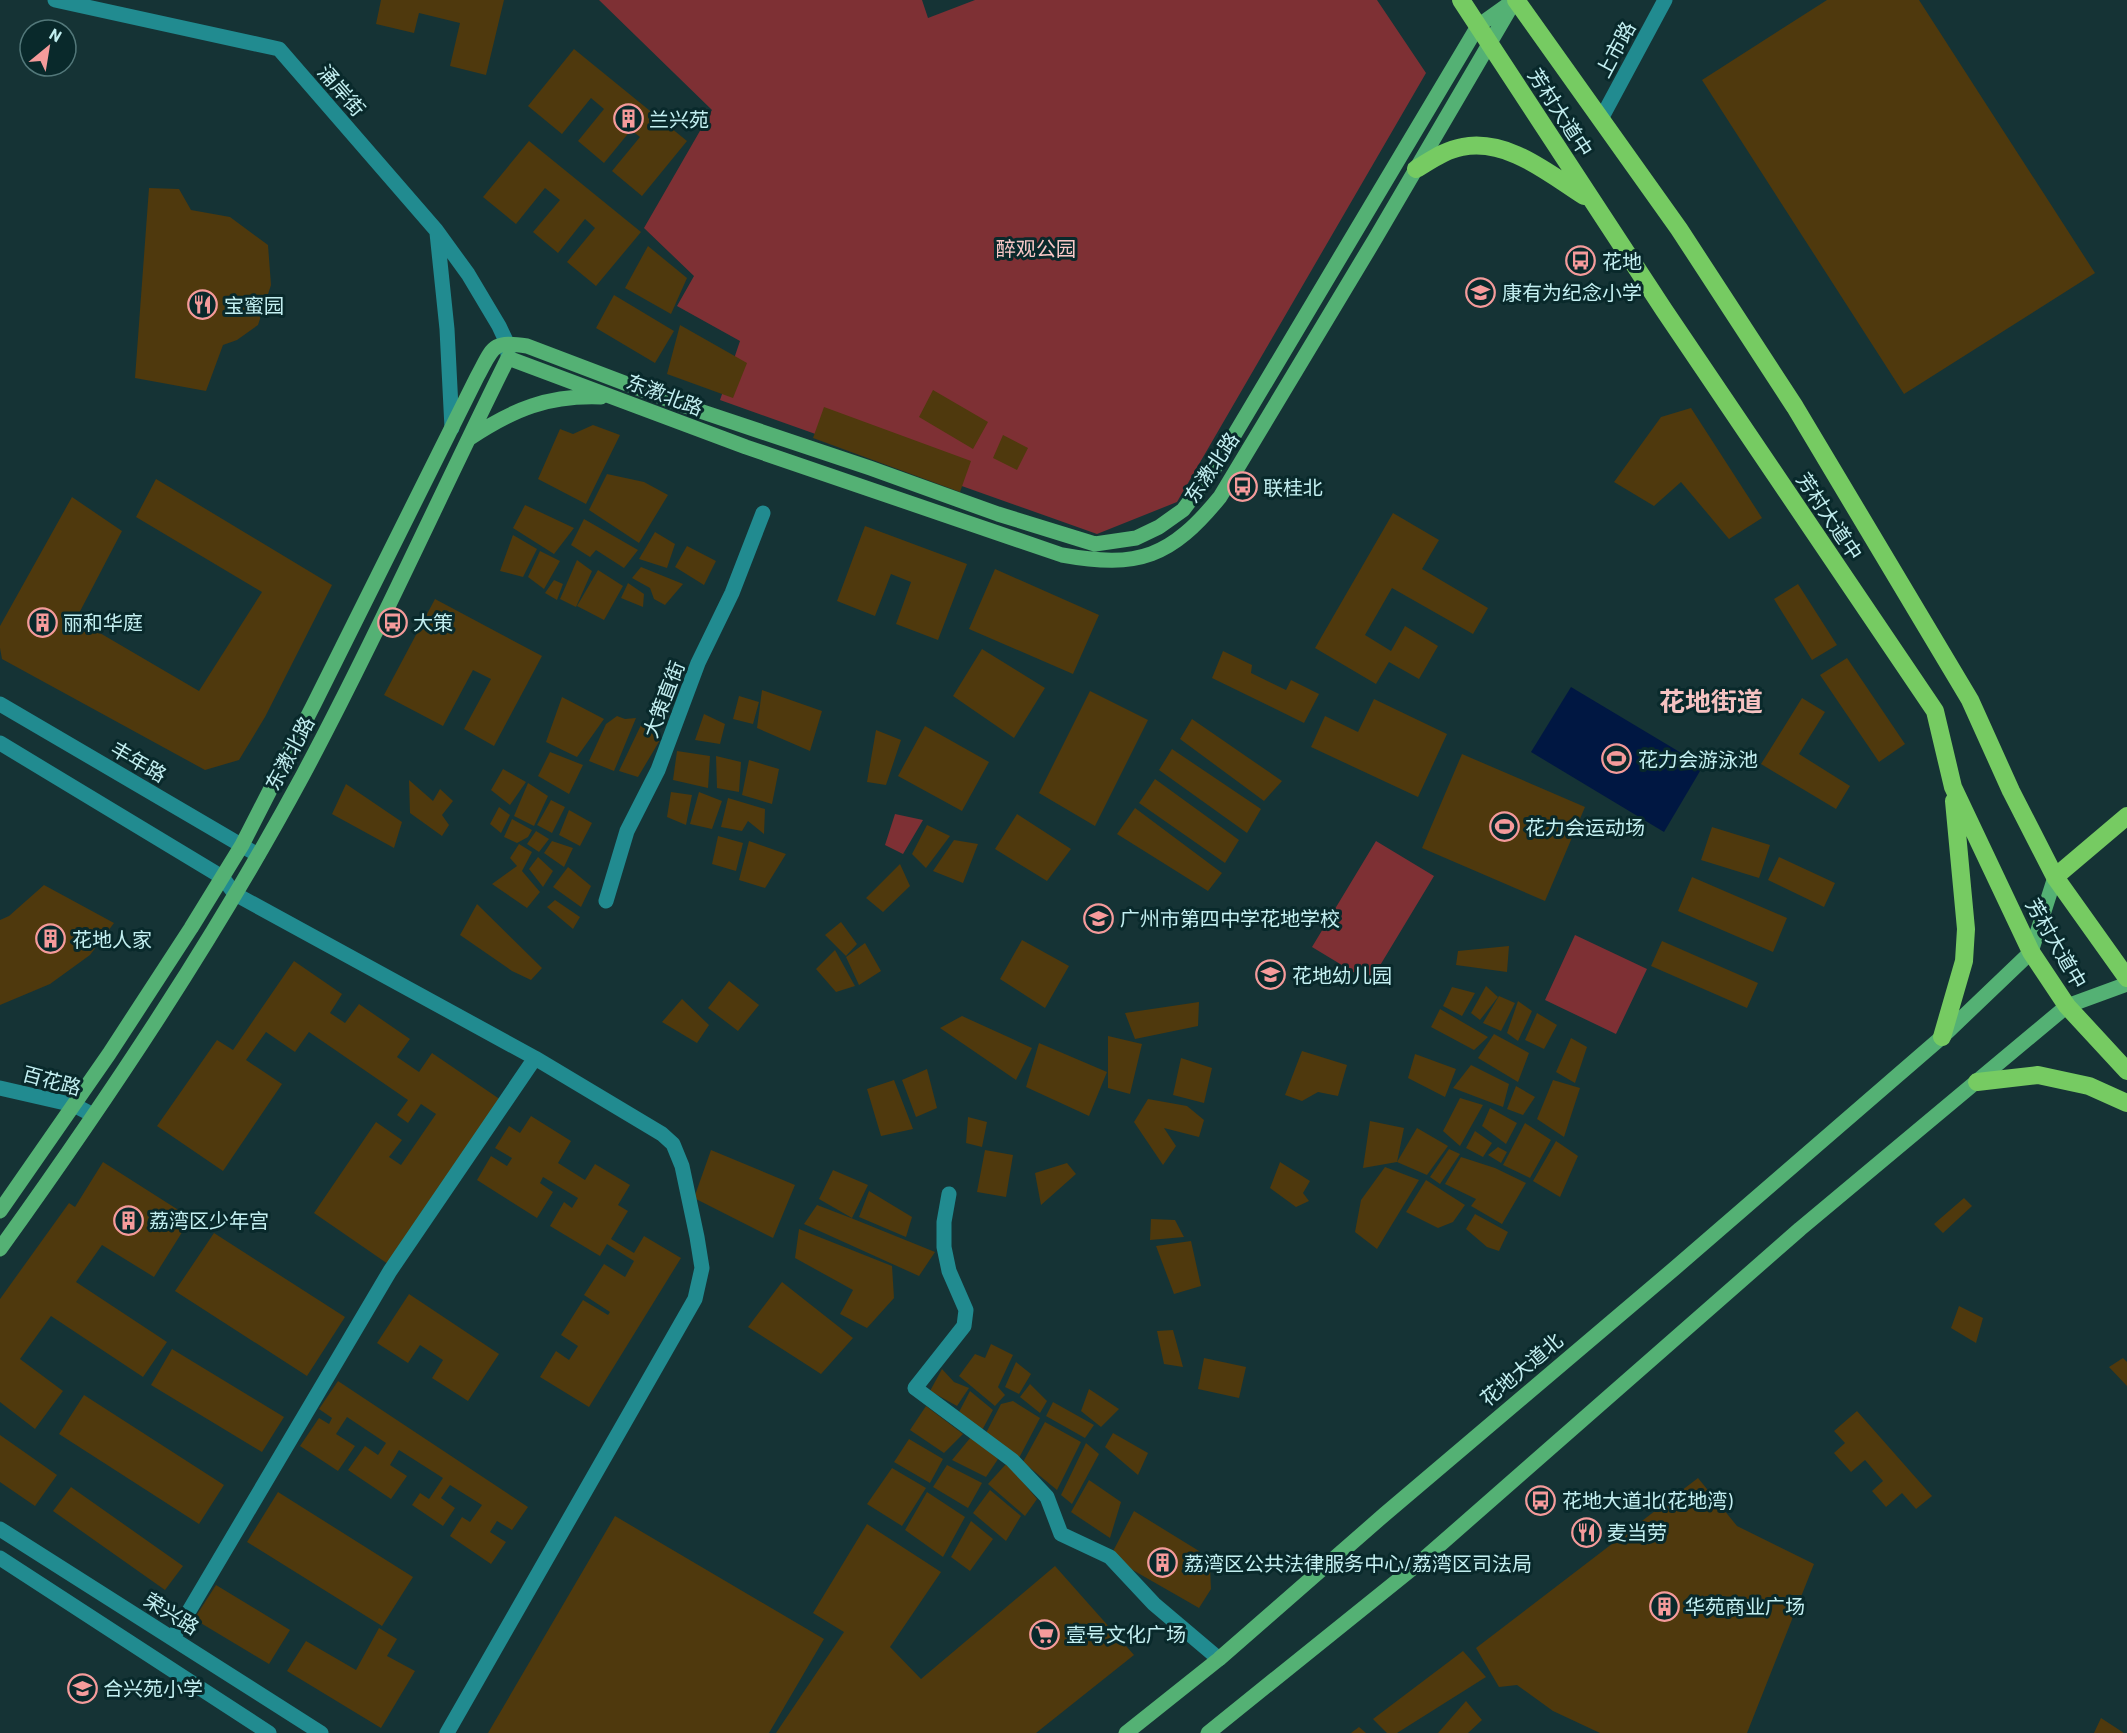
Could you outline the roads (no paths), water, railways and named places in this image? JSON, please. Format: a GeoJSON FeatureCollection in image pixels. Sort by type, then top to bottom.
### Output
{"type":"FeatureCollection","features":[{"type":"Feature","properties":{"kind":"highway","name":"芳村大道中"},"geometry":{"type":"LineString","coordinates":[[1461,0],[1592,201],[1935,711],[1953,787],[2031,952],[2067,1006],[2127,1071]]}},
{"type":"Feature","properties":{"kind":"highway","name":"芳村大道中"},"geometry":{"type":"LineString","coordinates":[[1515,0],[1679,229],[1795,407],[1970,700],[2011,791],[2055,878],[2127,978]]}},
{"type":"Feature","properties":{"kind":"highway"},"geometry":{"type":"LineString","coordinates":[[1416,169],[1460,147],[1479,145],[1500,149],[1538,166],[1592,201]]}},
{"type":"Feature","properties":{"kind":"highway"},"geometry":{"type":"LineString","coordinates":[[1942,1037],[1964,961],[1966,929],[1953,787]]}},
{"type":"Feature","properties":{"kind":"highway"},"geometry":{"type":"LineString","coordinates":[[2055,878],[2127,816]]}},
{"type":"Feature","properties":{"kind":"highway"},"geometry":{"type":"LineString","coordinates":[[1977,1082],[2038,1075],[2090,1086],[2127,1103]]}},
{"type":"Feature","properties":{"kind":"main road","name":"东漖北路"},"geometry":{"type":"LineString","coordinates":[[507,350],[527,346],[685,406],[1074,539],[1095,544],[1136,538],[1159,527],[1183,510],[1214,469],[1478,26],[1515,0]]}},
{"type":"Feature","properties":{"kind":"main road","name":"东漖北路"},"geometry":{"type":"LineString","coordinates":[[0,1211],[192,928],[242,845],[490,353],[497,346],[613,397],[755,450],[1062,555],[1115,562],[1145,556],[1166,548],[1182,537],[1203,518],[1220,497],[1515,0]]}},
{"type":"Feature","properties":{"kind":"main road","name":"东漖北路"},"geometry":{"type":"LineString","coordinates":[[0,1249],[171,998],[258,855],[303,775],[421,540],[470,438],[507,350]]}},
{"type":"Feature","properties":{"kind":"main road"},"geometry":{"type":"LineString","coordinates":[[470,438],[500,418],[543,401],[571,397],[613,397]]}},
{"type":"Feature","properties":{"kind":"main road"},"geometry":{"type":"LineString","coordinates":[[2031,952],[2055,878]]}},
{"type":"Feature","properties":{"kind":"main road","name":"花地大道北"},"geometry":{"type":"LineString","coordinates":[[1126,1733],[1219,1659],[1377,1520],[1675,1268],[1942,1037],[2031,952]]}},
{"type":"Feature","properties":{"kind":"main road"},"geometry":{"type":"LineString","coordinates":[[1208,1733],[1418,1564],[1800,1229],[2067,1006],[2127,984]]}},
{"type":"Feature","properties":{"kind":"street","name":"涌岸街"},"geometry":{"type":"LineString","coordinates":[[55,0],[279,49],[436,230],[468,274],[499,326],[507,350]]}},
{"type":"Feature","properties":{"kind":"street","name":"上市路"},"geometry":{"type":"LineString","coordinates":[[1601,119],[1665,0]]}},
{"type":"Feature","properties":{"kind":"street"},"geometry":{"type":"LineString","coordinates":[[436,230],[447,329],[452,428]]}},
{"type":"Feature","properties":{"kind":"street","name":"大策直街"},"geometry":{"type":"LineString","coordinates":[[606,901],[627,831],[658,770],[698,663],[732,593],[763,513]]}},
{"type":"Feature","properties":{"kind":"street","name":"丰年路"},"geometry":{"type":"LineString","coordinates":[[0,704],[258,855]]}},
{"type":"Feature","properties":{"kind":"street"},"geometry":{"type":"LineString","coordinates":[[0,743],[222,877],[235,894],[535,1058],[662,1134],[673,1144],[682,1166],[702,1268],[695,1299],[447,1733]]}},
{"type":"Feature","properties":{"kind":"street"},"geometry":{"type":"LineString","coordinates":[[173,1638],[390,1271],[535,1058]]}},
{"type":"Feature","properties":{"kind":"street","name":"百花路"},"geometry":{"type":"LineString","coordinates":[[0,1088],[74,1105],[93,1115]]}},
{"type":"Feature","properties":{"kind":"street"},"geometry":{"type":"LineString","coordinates":[[949,1194],[944,1222],[944,1247],[949,1271],[966,1310],[964,1326],[915,1388],[1011,1460],[1047,1497],[1061,1534],[1110,1557],[1154,1604],[1219,1659]]}},
{"type":"Feature","properties":{"kind":"street","name":"荣兴路"},"geometry":{"type":"LineString","coordinates":[[0,1529],[321,1733]]}},
{"type":"Feature","properties":{"kind":"street"},"geometry":{"type":"LineString","coordinates":[[0,1558],[269,1733]]}},
{"type":"Feature","properties":{"kind":"water","name":"花力会游泳池"},"geometry":{"type":"Polygon","coordinates":[[[1571,687],[1703,766],[1664,832],[1531,752],[1571,687]]]}},
{"type":"Feature","properties":{"kind":"place","name":"兰兴苑"},"geometry":{"type":"Point","coordinates":[628,119]}},
{"type":"Feature","properties":{"kind":"place","name":"花地"},"geometry":{"type":"Point","coordinates":[1581,261]}},
{"type":"Feature","properties":{"kind":"place","name":"康有为纪念小学"},"geometry":{"type":"Point","coordinates":[1481,292]}},
{"type":"Feature","properties":{"kind":"place","name":"宝蜜园"},"geometry":{"type":"Point","coordinates":[203,305]}},
{"type":"Feature","properties":{"kind":"place","name":"联桂北"},"geometry":{"type":"Point","coordinates":[1242,487]}},
{"type":"Feature","properties":{"kind":"place","name":"丽和华庭"},"geometry":{"type":"Point","coordinates":[42,622]}},
{"type":"Feature","properties":{"kind":"place","name":"大策"},"geometry":{"type":"Point","coordinates":[392,622]}},
{"type":"Feature","properties":{"kind":"place","name":"花力会游泳池"},"geometry":{"type":"Point","coordinates":[1617,759]}},
{"type":"Feature","properties":{"kind":"place","name":"花力会运动场"},"geometry":{"type":"Point","coordinates":[1504,827]}},
{"type":"Feature","properties":{"kind":"place","name":"广州市第四中学花地学校"},"geometry":{"type":"Point","coordinates":[1099,918]}},
{"type":"Feature","properties":{"kind":"place","name":"花地人家"},"geometry":{"type":"Point","coordinates":[51,939]}},
{"type":"Feature","properties":{"kind":"place","name":"花地幼儿园"},"geometry":{"type":"Point","coordinates":[1271,975]}},
{"type":"Feature","properties":{"kind":"place","name":"荔湾区少年宫"},"geometry":{"type":"Point","coordinates":[128,1220]}},
{"type":"Feature","properties":{"kind":"place","name":"花地大道北(花地湾)"},"geometry":{"type":"Point","coordinates":[1541,1500]}},
{"type":"Feature","properties":{"kind":"place","name":"麦当劳"},"geometry":{"type":"Point","coordinates":[1586,1532]}},
{"type":"Feature","properties":{"kind":"place","name":"荔湾区公共法律服务中心/荔湾区司法局"},"geometry":{"type":"Point","coordinates":[1163,1563]}},
{"type":"Feature","properties":{"kind":"place","name":"华苑商业广场"},"geometry":{"type":"Point","coordinates":[1664,1606]}},
{"type":"Feature","properties":{"kind":"place","name":"壹号文化广场"},"geometry":{"type":"Point","coordinates":[1045,1634]}},
{"type":"Feature","properties":{"kind":"place","name":"合兴苑小学"},"geometry":{"type":"Point","coordinates":[82,1688]}},
{"type":"Feature","properties":{"kind":"district","name":"花地街道"},"geometry":{"type":"Point","coordinates":[1711,700]}},
{"type":"Feature","properties":{"kind":"park label","name":"醉观公园"},"geometry":{"type":"Point","coordinates":[1036,248]}}]}
